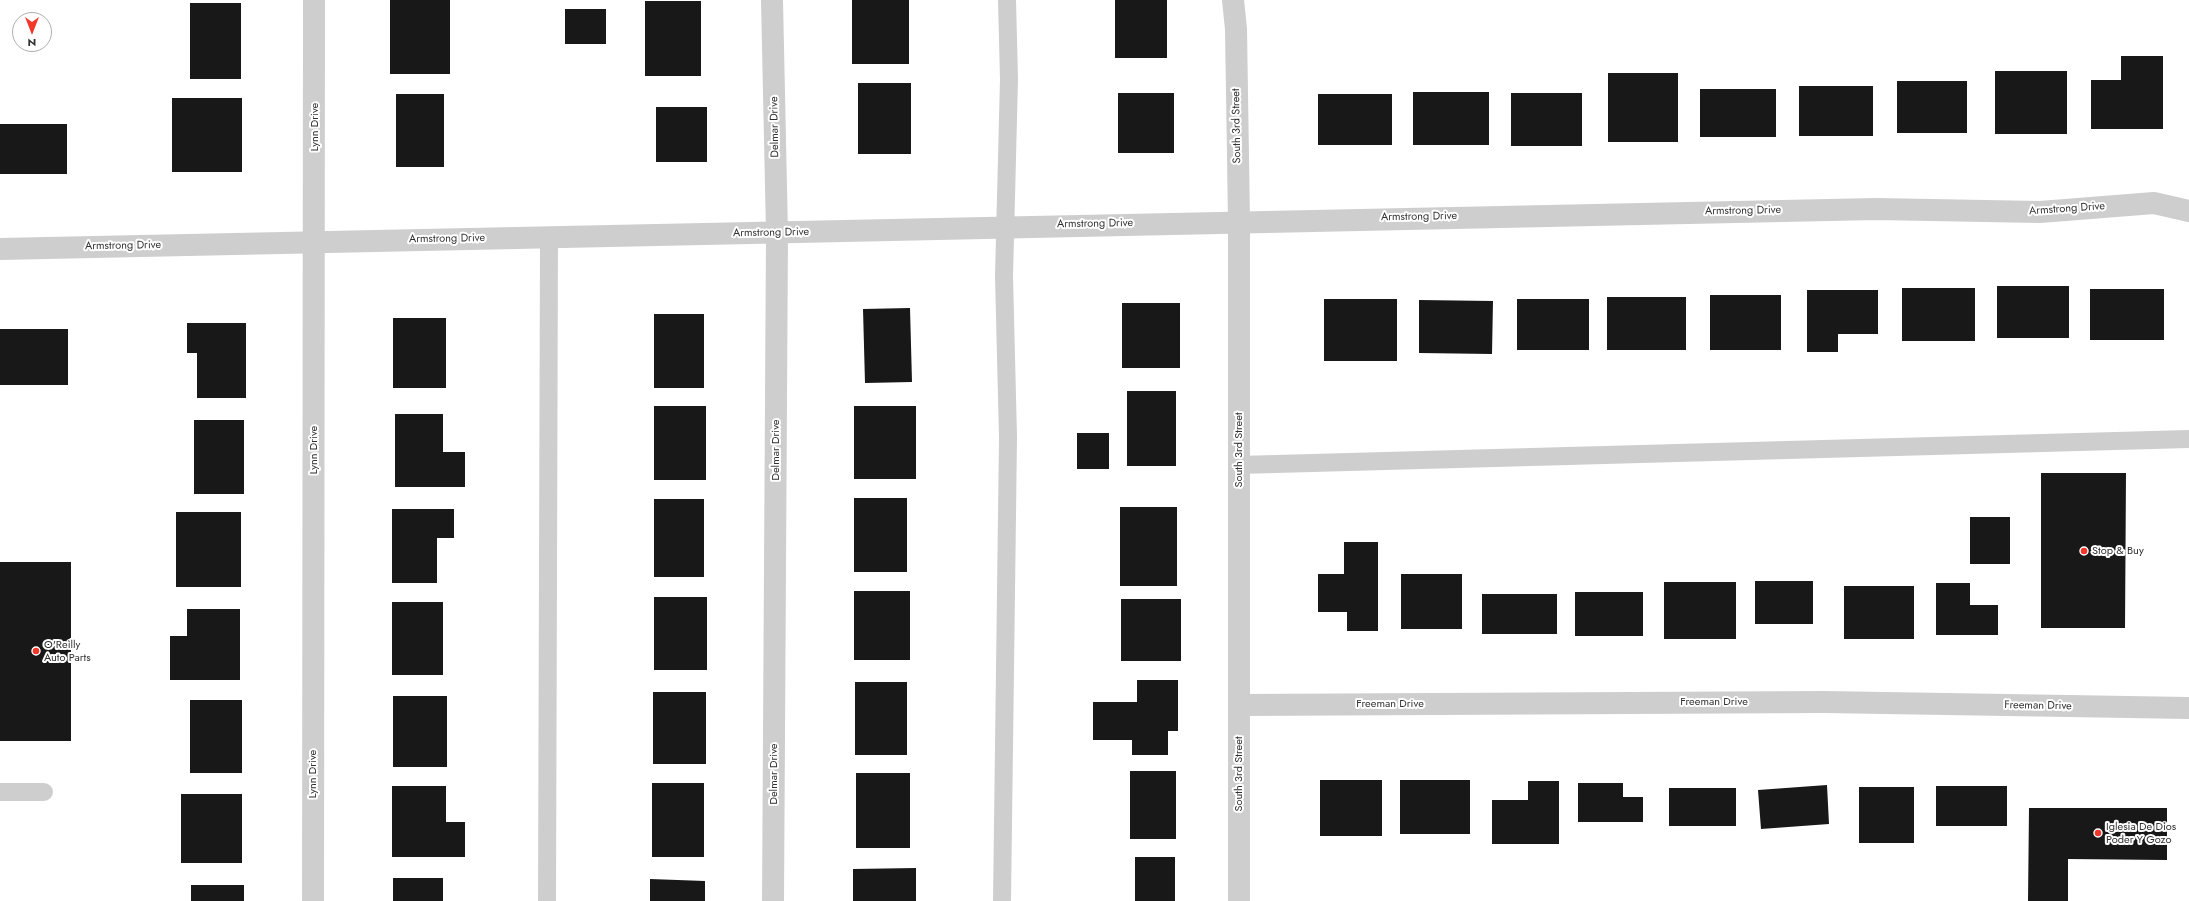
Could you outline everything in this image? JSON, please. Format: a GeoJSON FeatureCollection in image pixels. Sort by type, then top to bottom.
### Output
{"type":"FeatureCollection","features":[{"type":"Feature","properties":{"kind":"street","name":"Lynn Drive"},"geometry":{"type":"LineString","coordinates":[[312,901],[315,242],[314,0]]}},
{"type":"Feature","properties":{"kind":"street","name":"Delmar Drive"},"geometry":{"type":"LineString","coordinates":[[772,0],[777,233],[773,901]]}},
{"type":"Feature","properties":{"kind":"street","name":"South 3rd Street"},"geometry":{"type":"LineString","coordinates":[[1233,0],[1236,29],[1239,221],[1239,901]]}},
{"type":"Feature","properties":{"kind":"street","name":"Armstrong Drive"},"geometry":{"type":"LineString","coordinates":[[0,249],[1876,208],[2040,212],[2154,203],[2189,211]]}},
{"type":"Feature","properties":{"kind":"street","name":"Freeman Drive"},"geometry":{"type":"LineString","coordinates":[[1240,704],[1824,702],[2189,708]]}},
{"type":"Feature","properties":{"kind":"lane"},"geometry":{"type":"LineString","coordinates":[[1002,901],[1008,437],[1004,276],[1009,79],[1007,0]]}},
{"type":"Feature","properties":{"kind":"lane"},"geometry":{"type":"LineString","coordinates":[[548,237],[548,901]]}},
{"type":"Feature","properties":{"kind":"lane"},"geometry":{"type":"LineString","coordinates":[[1239,465],[2189,439]]}},
{"type":"Feature","properties":{"kind":"lane"},"geometry":{"type":"LineString","coordinates":[[0,792],[44,792]]}},
{"type":"Feature","properties":{"kind":"building"},"geometry":{"type":"Polygon","coordinates":[[[390,0],[450,0],[450,74],[390,74],[390,0]]]}},
{"type":"Feature","properties":{"kind":"building"},"geometry":{"type":"Polygon","coordinates":[[[852,0],[909,0],[909,64],[852,64],[852,0]]]}},
{"type":"Feature","properties":{"kind":"building"},"geometry":{"type":"Polygon","coordinates":[[[1115,0],[1167,0],[1167,58],[1115,58],[1115,0]]]}},
{"type":"Feature","properties":{"kind":"building"},"geometry":{"type":"Polygon","coordinates":[[[645,1],[701,1],[701,76],[645,76],[645,1]]]}},
{"type":"Feature","properties":{"kind":"building"},"geometry":{"type":"Polygon","coordinates":[[[190,3],[241,3],[241,79],[190,79],[190,3]]]}},
{"type":"Feature","properties":{"kind":"building"},"geometry":{"type":"Polygon","coordinates":[[[565,9],[606,9],[606,44],[565,44],[565,9]]]}},
{"type":"Feature","properties":{"kind":"building"},"geometry":{"type":"Polygon","coordinates":[[[2121,56],[2163,56],[2163,129],[2091,129],[2091,80],[2121,80],[2121,56]]]}},
{"type":"Feature","properties":{"kind":"building"},"geometry":{"type":"Polygon","coordinates":[[[1995,71],[2067,71],[2067,134],[1995,134],[1995,71]]]}},
{"type":"Feature","properties":{"kind":"building"},"geometry":{"type":"Polygon","coordinates":[[[1608,73],[1678,73],[1678,142],[1608,142],[1608,73]]]}},
{"type":"Feature","properties":{"kind":"building"},"geometry":{"type":"Polygon","coordinates":[[[1897,81],[1967,81],[1967,133],[1897,133],[1897,81]]]}},
{"type":"Feature","properties":{"kind":"building"},"geometry":{"type":"Polygon","coordinates":[[[858,83],[911,83],[911,154],[858,154],[858,83]]]}},
{"type":"Feature","properties":{"kind":"building"},"geometry":{"type":"Polygon","coordinates":[[[1799,86],[1873,86],[1873,136],[1799,136],[1799,86]]]}},
{"type":"Feature","properties":{"kind":"building"},"geometry":{"type":"Polygon","coordinates":[[[1700,89],[1776,89],[1776,137],[1700,137],[1700,89]]]}},
{"type":"Feature","properties":{"kind":"building"},"geometry":{"type":"Polygon","coordinates":[[[1413,92],[1489,92],[1489,145],[1413,145],[1413,92]]]}},
{"type":"Feature","properties":{"kind":"building"},"geometry":{"type":"Polygon","coordinates":[[[1118,93],[1174,93],[1174,153],[1118,153],[1118,93]]]}},
{"type":"Feature","properties":{"kind":"building"},"geometry":{"type":"Polygon","coordinates":[[[1511,93],[1582,93],[1582,146],[1511,146],[1511,93]]]}},
{"type":"Feature","properties":{"kind":"building"},"geometry":{"type":"Polygon","coordinates":[[[396,94],[444,94],[444,167],[396,167],[396,94]]]}},
{"type":"Feature","properties":{"kind":"building"},"geometry":{"type":"Polygon","coordinates":[[[1318,94],[1392,94],[1392,145],[1318,145],[1318,94]]]}},
{"type":"Feature","properties":{"kind":"building"},"geometry":{"type":"Polygon","coordinates":[[[172,98],[242,98],[242,172],[172,172],[172,98]]]}},
{"type":"Feature","properties":{"kind":"building"},"geometry":{"type":"Polygon","coordinates":[[[656,107],[707,107],[707,162],[656,162],[656,107]]]}},
{"type":"Feature","properties":{"kind":"building"},"geometry":{"type":"Polygon","coordinates":[[[0,124],[67,124],[67,174],[0,174],[0,124]]]}},
{"type":"Feature","properties":{"kind":"building"},"geometry":{"type":"Polygon","coordinates":[[[1997,286],[2069,286],[2069,338],[1997,338],[1997,286]]]}},
{"type":"Feature","properties":{"kind":"building"},"geometry":{"type":"Polygon","coordinates":[[[1902,288],[1975,288],[1975,341],[1902,341],[1902,288]]]}},
{"type":"Feature","properties":{"kind":"building"},"geometry":{"type":"Polygon","coordinates":[[[2090,289],[2164,289],[2164,340],[2090,340],[2090,289]]]}},
{"type":"Feature","properties":{"kind":"building"},"geometry":{"type":"Polygon","coordinates":[[[1807,290],[1878,290],[1878,334],[1838,334],[1838,352],[1807,352],[1807,290]]]}},
{"type":"Feature","properties":{"kind":"building"},"geometry":{"type":"Polygon","coordinates":[[[1710,295],[1781,295],[1781,350],[1710,350],[1710,295]]]}},
{"type":"Feature","properties":{"kind":"building"},"geometry":{"type":"Polygon","coordinates":[[[1607,297],[1686,297],[1686,350],[1607,350],[1607,297]]]}},
{"type":"Feature","properties":{"kind":"building"},"geometry":{"type":"Polygon","coordinates":[[[1324,299],[1397,299],[1397,361],[1324,361],[1324,299]]]}},
{"type":"Feature","properties":{"kind":"building"},"geometry":{"type":"Polygon","coordinates":[[[1517,299],[1589,299],[1589,350],[1517,350],[1517,299]]]}},
{"type":"Feature","properties":{"kind":"building"},"geometry":{"type":"Polygon","coordinates":[[[1419,300],[1493,301],[1492,354],[1419,353],[1419,300]]]}},
{"type":"Feature","properties":{"kind":"building"},"geometry":{"type":"Polygon","coordinates":[[[1122,303],[1180,303],[1180,368],[1122,368],[1122,303]]]}},
{"type":"Feature","properties":{"kind":"building"},"geometry":{"type":"Polygon","coordinates":[[[910,308],[912,382],[865,383],[863,309],[910,308]]]}},
{"type":"Feature","properties":{"kind":"building"},"geometry":{"type":"Polygon","coordinates":[[[654,314],[704,314],[704,388],[654,388],[654,314]]]}},
{"type":"Feature","properties":{"kind":"building"},"geometry":{"type":"Polygon","coordinates":[[[393,318],[446,318],[446,388],[393,388],[393,318]]]}},
{"type":"Feature","properties":{"kind":"building"},"geometry":{"type":"Polygon","coordinates":[[[187,323],[246,323],[246,398],[197,398],[197,353],[187,353],[187,323]]]}},
{"type":"Feature","properties":{"kind":"building"},"geometry":{"type":"Polygon","coordinates":[[[0,329],[68,329],[68,385],[0,385],[0,329]]]}},
{"type":"Feature","properties":{"kind":"building"},"geometry":{"type":"Polygon","coordinates":[[[1127,391],[1176,391],[1176,466],[1127,466],[1127,391]]]}},
{"type":"Feature","properties":{"kind":"building"},"geometry":{"type":"Polygon","coordinates":[[[654,406],[706,406],[706,480],[654,480],[654,406]]]}},
{"type":"Feature","properties":{"kind":"building"},"geometry":{"type":"Polygon","coordinates":[[[854,406],[916,406],[916,479],[854,479],[854,406]]]}},
{"type":"Feature","properties":{"kind":"building"},"geometry":{"type":"Polygon","coordinates":[[[395,414],[443,414],[443,452],[465,452],[465,487],[395,487],[395,414]]]}},
{"type":"Feature","properties":{"kind":"building"},"geometry":{"type":"Polygon","coordinates":[[[194,420],[244,420],[244,494],[194,494],[194,420]]]}},
{"type":"Feature","properties":{"kind":"building"},"geometry":{"type":"Polygon","coordinates":[[[1077,433],[1109,433],[1109,469],[1077,469],[1077,433]]]}},
{"type":"Feature","properties":{"kind":"building","name":"Stop & Buy"},"geometry":{"type":"Polygon","coordinates":[[[2041,473],[2126,473],[2125,628],[2041,628],[2041,473]]]}},
{"type":"Feature","properties":{"kind":"building"},"geometry":{"type":"Polygon","coordinates":[[[854,498],[907,498],[907,572],[854,572],[854,498]]]}},
{"type":"Feature","properties":{"kind":"building"},"geometry":{"type":"Polygon","coordinates":[[[654,499],[704,499],[704,577],[654,577],[654,499]]]}},
{"type":"Feature","properties":{"kind":"building"},"geometry":{"type":"Polygon","coordinates":[[[1120,507],[1177,507],[1177,586],[1120,586],[1120,507]]]}},
{"type":"Feature","properties":{"kind":"building"},"geometry":{"type":"Polygon","coordinates":[[[392,509],[454,509],[454,538],[437,538],[437,583],[392,583],[392,509]]]}},
{"type":"Feature","properties":{"kind":"building"},"geometry":{"type":"Polygon","coordinates":[[[176,512],[241,512],[241,587],[176,587],[176,512]]]}},
{"type":"Feature","properties":{"kind":"building"},"geometry":{"type":"Polygon","coordinates":[[[1970,517],[2010,517],[2010,564],[1970,564],[1970,517]]]}},
{"type":"Feature","properties":{"kind":"building"},"geometry":{"type":"Polygon","coordinates":[[[1344,542],[1378,542],[1378,631],[1347,631],[1347,612],[1318,612],[1318,574],[1344,574],[1344,542]]]}},
{"type":"Feature","properties":{"kind":"building","name":"O'Reilly Auto Parts"},"geometry":{"type":"Polygon","coordinates":[[[0,562],[71,562],[71,741],[0,741],[0,562]]]}},
{"type":"Feature","properties":{"kind":"building"},"geometry":{"type":"Polygon","coordinates":[[[1401,574],[1462,574],[1462,629],[1401,629],[1401,574]]]}},
{"type":"Feature","properties":{"kind":"building"},"geometry":{"type":"Polygon","coordinates":[[[1755,581],[1813,581],[1813,624],[1755,624],[1755,581]]]}},
{"type":"Feature","properties":{"kind":"building"},"geometry":{"type":"Polygon","coordinates":[[[1664,582],[1736,582],[1736,639],[1664,639],[1664,582]]]}},
{"type":"Feature","properties":{"kind":"building"},"geometry":{"type":"Polygon","coordinates":[[[1936,583],[1970,583],[1970,605],[1998,605],[1998,635],[1936,635],[1936,583]]]}},
{"type":"Feature","properties":{"kind":"building"},"geometry":{"type":"Polygon","coordinates":[[[1844,586],[1914,586],[1914,639],[1844,639],[1844,586]]]}},
{"type":"Feature","properties":{"kind":"building"},"geometry":{"type":"Polygon","coordinates":[[[854,591],[910,591],[910,660],[854,660],[854,591]]]}},
{"type":"Feature","properties":{"kind":"building"},"geometry":{"type":"Polygon","coordinates":[[[1575,592],[1643,592],[1643,636],[1575,636],[1575,592]]]}},
{"type":"Feature","properties":{"kind":"building"},"geometry":{"type":"Polygon","coordinates":[[[1482,594],[1557,594],[1557,634],[1482,634],[1482,594]]]}},
{"type":"Feature","properties":{"kind":"building"},"geometry":{"type":"Polygon","coordinates":[[[654,597],[707,597],[707,670],[654,670],[654,597]]]}},
{"type":"Feature","properties":{"kind":"building"},"geometry":{"type":"Polygon","coordinates":[[[1121,599],[1181,599],[1181,661],[1121,661],[1121,599]]]}},
{"type":"Feature","properties":{"kind":"building"},"geometry":{"type":"Polygon","coordinates":[[[392,602],[443,602],[443,675],[392,675],[392,602]]]}},
{"type":"Feature","properties":{"kind":"building"},"geometry":{"type":"Polygon","coordinates":[[[187,609],[240,609],[240,680],[170,680],[170,636],[187,636],[187,609]]]}},
{"type":"Feature","properties":{"kind":"building"},"geometry":{"type":"Polygon","coordinates":[[[1137,680],[1178,680],[1178,731],[1168,731],[1168,755],[1132,755],[1132,740],[1093,740],[1093,702],[1137,702],[1137,680]]]}},
{"type":"Feature","properties":{"kind":"building"},"geometry":{"type":"Polygon","coordinates":[[[855,682],[907,682],[907,755],[855,755],[855,682]]]}},
{"type":"Feature","properties":{"kind":"building"},"geometry":{"type":"Polygon","coordinates":[[[653,692],[706,692],[706,764],[653,764],[653,692]]]}},
{"type":"Feature","properties":{"kind":"building"},"geometry":{"type":"Polygon","coordinates":[[[393,696],[447,696],[447,767],[393,767],[393,696]]]}},
{"type":"Feature","properties":{"kind":"building"},"geometry":{"type":"Polygon","coordinates":[[[190,700],[242,700],[242,773],[190,773],[190,700]]]}},
{"type":"Feature","properties":{"kind":"building"},"geometry":{"type":"Polygon","coordinates":[[[1130,771],[1176,771],[1176,839],[1130,839],[1130,771]]]}},
{"type":"Feature","properties":{"kind":"building"},"geometry":{"type":"Polygon","coordinates":[[[856,773],[910,773],[910,848],[856,848],[856,773]]]}},
{"type":"Feature","properties":{"kind":"building"},"geometry":{"type":"Polygon","coordinates":[[[1320,780],[1382,780],[1382,836],[1320,836],[1320,780]]]}},
{"type":"Feature","properties":{"kind":"building"},"geometry":{"type":"Polygon","coordinates":[[[1400,780],[1470,780],[1470,834],[1400,834],[1400,780]]]}},
{"type":"Feature","properties":{"kind":"building"},"geometry":{"type":"Polygon","coordinates":[[[1528,781],[1559,781],[1559,844],[1492,844],[1492,800],[1528,800],[1528,781]]]}},
{"type":"Feature","properties":{"kind":"building"},"geometry":{"type":"Polygon","coordinates":[[[652,783],[704,783],[704,857],[652,857],[652,783]]]}},
{"type":"Feature","properties":{"kind":"building"},"geometry":{"type":"Polygon","coordinates":[[[1578,783],[1623,783],[1623,797],[1643,797],[1643,822],[1578,822],[1578,783]]]}},
{"type":"Feature","properties":{"kind":"building"},"geometry":{"type":"Polygon","coordinates":[[[1827,785],[1829,824],[1761,829],[1758,790],[1827,785]]]}},
{"type":"Feature","properties":{"kind":"building"},"geometry":{"type":"Polygon","coordinates":[[[392,786],[446,786],[446,822],[465,822],[465,857],[392,857],[392,786]]]}},
{"type":"Feature","properties":{"kind":"building"},"geometry":{"type":"Polygon","coordinates":[[[1936,786],[2007,786],[2007,826],[1936,826],[1936,786]]]}},
{"type":"Feature","properties":{"kind":"building"},"geometry":{"type":"Polygon","coordinates":[[[1859,787],[1914,787],[1914,843],[1859,843],[1859,787]]]}},
{"type":"Feature","properties":{"kind":"building"},"geometry":{"type":"Polygon","coordinates":[[[1669,788],[1736,788],[1736,826],[1669,826],[1669,788]]]}},
{"type":"Feature","properties":{"kind":"building"},"geometry":{"type":"Polygon","coordinates":[[[181,794],[242,794],[242,863],[181,863],[181,794]]]}},
{"type":"Feature","properties":{"kind":"building","name":"Iglesia De Dios Poder Y Gozo"},"geometry":{"type":"Polygon","coordinates":[[[2029,808],[2167,808],[2167,860],[2068,859],[2068,901],[2028,901],[2029,808]]]}},
{"type":"Feature","properties":{"kind":"building"},"geometry":{"type":"Polygon","coordinates":[[[1135,857],[1175,857],[1175,901],[1135,901],[1135,857]]]}},
{"type":"Feature","properties":{"kind":"building"},"geometry":{"type":"Polygon","coordinates":[[[916,868],[916,901],[853,901],[853,869],[916,868]]]}},
{"type":"Feature","properties":{"kind":"building"},"geometry":{"type":"Polygon","coordinates":[[[393,878],[443,878],[443,901],[393,901],[393,878]]]}},
{"type":"Feature","properties":{"kind":"building"},"geometry":{"type":"Polygon","coordinates":[[[650,879],[705,881],[705,901],[650,901],[650,879]]]}},
{"type":"Feature","properties":{"kind":"building"},"geometry":{"type":"Polygon","coordinates":[[[191,885],[244,885],[244,901],[191,901],[191,885]]]}},
{"type":"Feature","properties":{"kind":"place","name":"Stop & Buy"},"geometry":{"type":"Point","coordinates":[2084,551]}},
{"type":"Feature","properties":{"kind":"place","name":"O'Reilly Auto Parts"},"geometry":{"type":"Point","coordinates":[36,651]}},
{"type":"Feature","properties":{"kind":"place","name":"Iglesia De Dios Poder Y Gozo"},"geometry":{"type":"Point","coordinates":[2098,833]}}]}
